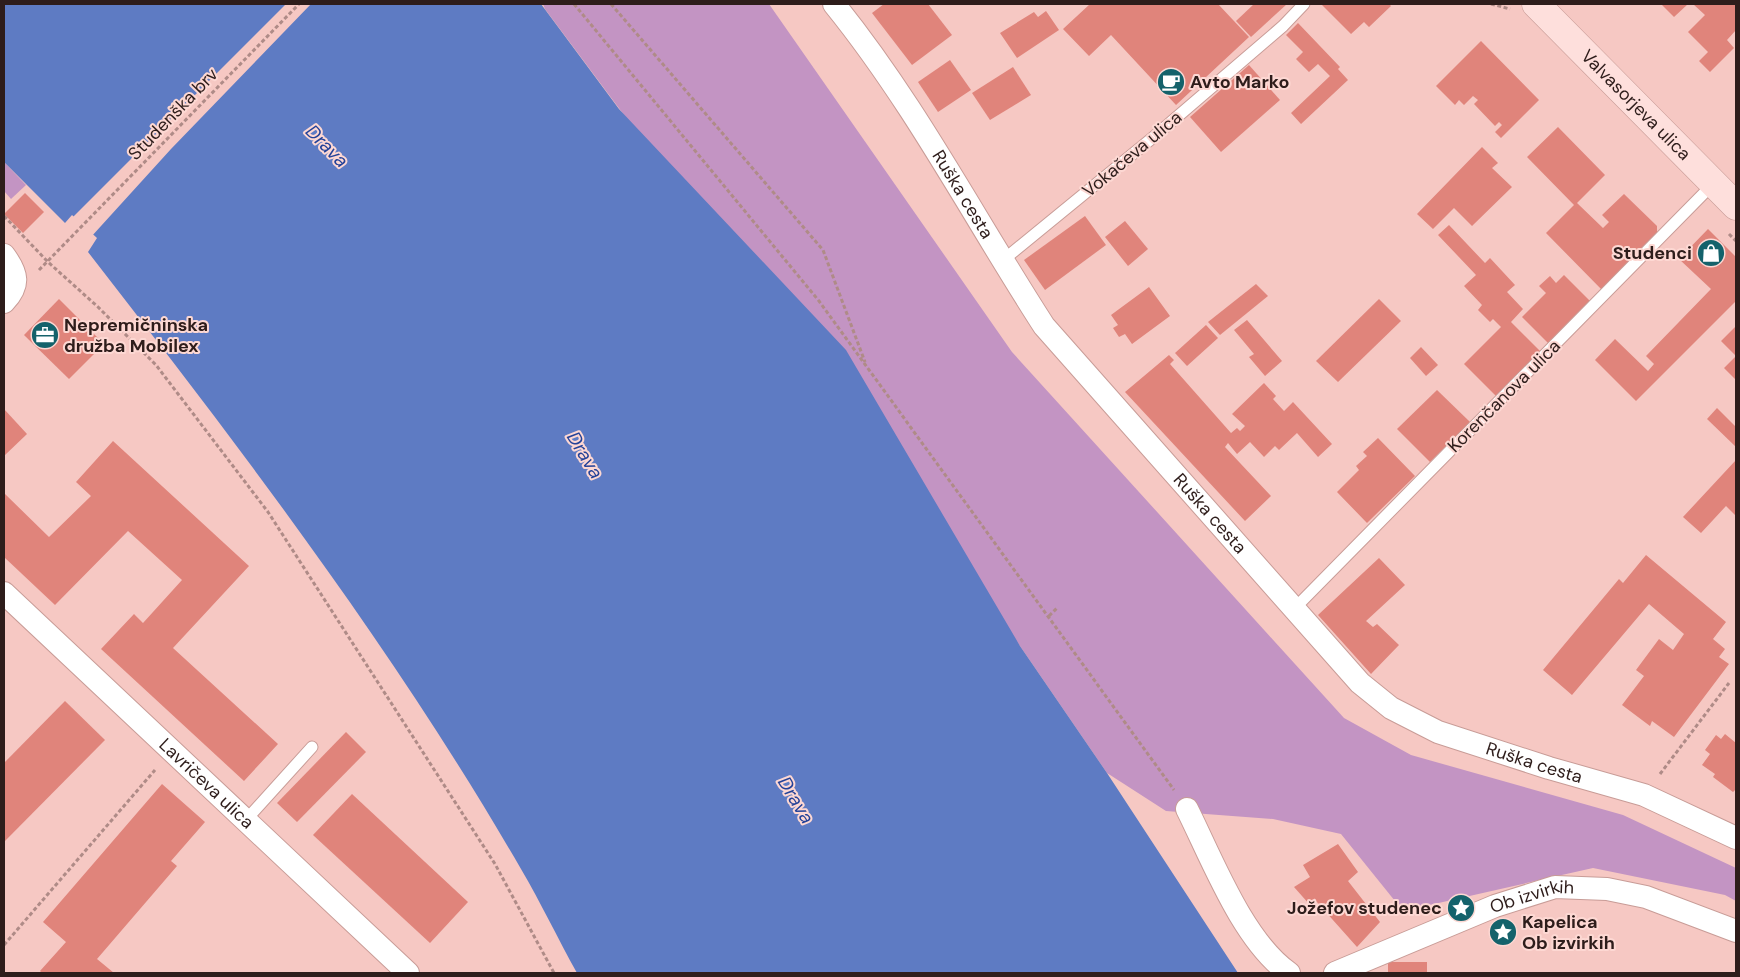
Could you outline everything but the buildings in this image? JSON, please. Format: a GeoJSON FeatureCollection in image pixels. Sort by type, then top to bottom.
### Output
{"type":"FeatureCollection","features":[{"type":"Feature","properties":{"kind":"street","name":"Ruška cesta"},"geometry":{"type":"LineString","coordinates":[[834,4],[866,44],[910,108],[1002,261],[1044,326],[1360,683],[1391,708],[1438,732],[1475,745],[1644,795],[1736,838]]}},
{"type":"Feature","properties":{"kind":"street","name":"Valvasorjeva ulica"},"geometry":{"type":"LineString","coordinates":[[1536,4],[1736,206]]}},
{"type":"Feature","properties":{"kind":"street"},"geometry":{"type":"LineString","coordinates":[[4,255],[14,273],[16,284],[14,292],[4,302]]}},
{"type":"Feature","properties":{"kind":"street","name":"Lavričeva ulica"},"geometry":{"type":"LineString","coordinates":[[4,593],[408,973]]}},
{"type":"Feature","properties":{"kind":"street"},"geometry":{"type":"LineString","coordinates":[[1187,809],[1252,933],[1277,964],[1289,973]]}},
{"type":"Feature","properties":{"kind":"street","name":"Ob izvirkih"},"geometry":{"type":"LineString","coordinates":[[1335,973],[1494,906],[1554,887],[1607,889],[1646,897],[1736,931]]}},
{"type":"Feature","properties":{"kind":"lane","name":"Vokačeva ulica"},"geometry":{"type":"LineString","coordinates":[[1002,261],[1156,135],[1282,26],[1304,4]]}},
{"type":"Feature","properties":{"kind":"lane","name":"Korenčanova ulica"},"geometry":{"type":"LineString","coordinates":[[1294,609],[1714,183]]}},
{"type":"Feature","properties":{"kind":"lane"},"geometry":{"type":"LineString","coordinates":[[246,820],[312,747]]}},
{"type":"Feature","properties":{"kind":"path","name":"Studenška brv"},"geometry":{"type":"LineString","coordinates":[[300,4],[48,262],[98,307],[156,365],[268,512],[495,864],[554,973]]}},
{"type":"Feature","properties":{"kind":"path"},"geometry":{"type":"LineString","coordinates":[[574,4],[820,301],[1187,809]]}},
{"type":"Feature","properties":{"kind":"path"},"geometry":{"type":"LineString","coordinates":[[611,4],[822,250],[867,366]]}},
{"type":"Feature","properties":{"kind":"path"},"geometry":{"type":"LineString","coordinates":[[1049,616],[1057,608]]}},
{"type":"Feature","properties":{"kind":"path"},"geometry":{"type":"LineString","coordinates":[[1644,795],[1729,683]]}},
{"type":"Feature","properties":{"kind":"path"},"geometry":{"type":"LineString","coordinates":[[4,945],[172,751]]}},
{"type":"Feature","properties":{"kind":"shaded area"},"geometry":{"type":"Polygon","coordinates":[[[543,4],[769,4],[1012,352],[1344,718],[1411,755],[1623,815],[1736,868],[1736,901],[1725,895],[1593,868],[1403,911],[1341,834],[1273,819],[1166,811],[1107,773],[1020,646],[543,4]]]}},
{"type":"Feature","properties":{"kind":"shaded area"},"geometry":{"type":"Polygon","coordinates":[[[4,162],[26,185],[11,199],[4,191],[4,162]]]}},
{"type":"Feature","properties":{"kind":"water","name":"Drava"},"geometry":{"type":"Polygon","coordinates":[[[4,4],[541,4],[619,109],[846,350],[1020,646],[1107,773],[1238,973],[577,973],[528,882],[473,788],[422,708],[315,553],[203,401],[88,252],[97,238],[72,215],[65,223],[4,162],[4,4]]]}},
{"type":"Feature","properties":{"kind":"pier"},"geometry":{"type":"Polygon","coordinates":[[[286,4],[311,4],[171,149],[91,237],[72,218],[286,4]]]}},
{"type":"Feature","properties":{"kind":"place","name":"Avto Marko"},"geometry":{"type":"Point","coordinates":[1171,82]}},
{"type":"Feature","properties":{"kind":"place","name":"Studenci"},"geometry":{"type":"Point","coordinates":[1711,253]}},
{"type":"Feature","properties":{"kind":"place","name":"Nepremičninska družba Mobilex"},"geometry":{"type":"Point","coordinates":[45,335]}},
{"type":"Feature","properties":{"kind":"place","name":"Jožefov studenec"},"geometry":{"type":"Point","coordinates":[1461,908]}},
{"type":"Feature","properties":{"kind":"place","name":"Kapelica Ob izvirkih"},"geometry":{"type":"Point","coordinates":[1503,932]}}]}
